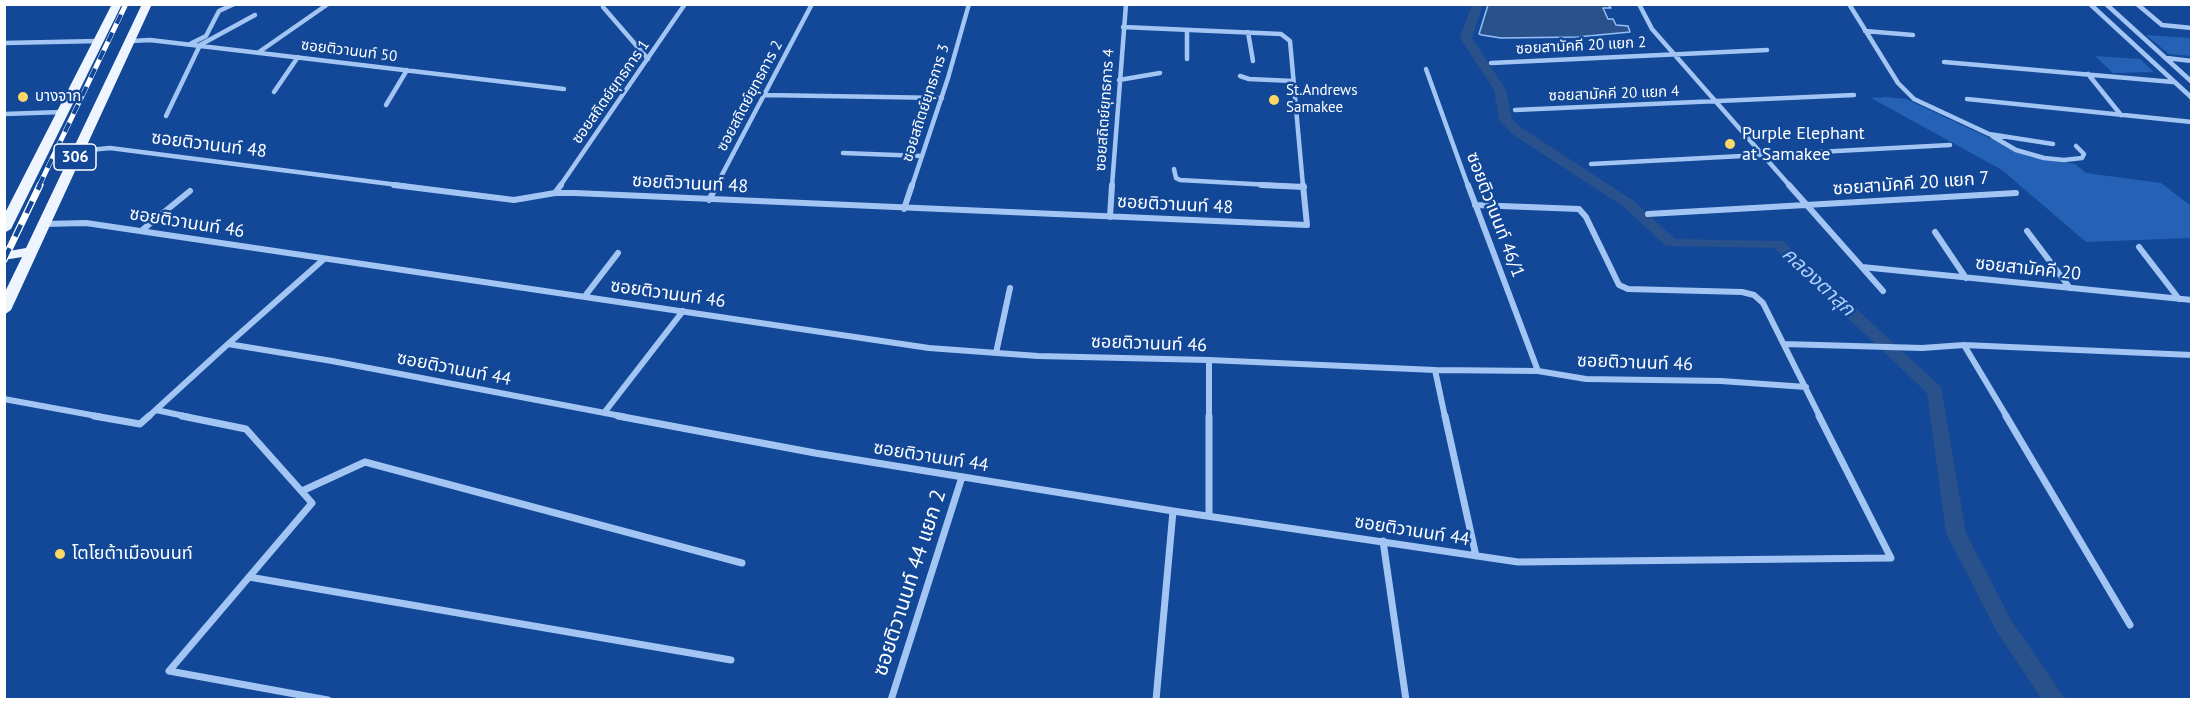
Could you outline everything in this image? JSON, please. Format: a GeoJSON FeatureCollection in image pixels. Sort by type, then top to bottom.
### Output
{"type":"FeatureCollection","features":[{"type":"Feature","properties":{"kind":"main road","name":"306"},"geometry":{"type":"LineString","coordinates":[[4,230],[117,4]]}},
{"type":"Feature","properties":{"kind":"main road","name":"306"},"geometry":{"type":"LineString","coordinates":[[4,310],[147,4]]}},
{"type":"Feature","properties":{"kind":"main road"},"geometry":{"type":"LineString","coordinates":[[4,256],[30,251]]}},
{"type":"Feature","properties":{"kind":"street"},"geometry":{"type":"LineString","coordinates":[[190,44],[207,34],[219,11],[234,4]]}},
{"type":"Feature","properties":{"kind":"street"},"geometry":{"type":"LineString","coordinates":[[259,52],[328,4]]}},
{"type":"Feature","properties":{"kind":"street","name":"ซอยสถิตย์ยุทธการ 1"},"geometry":{"type":"LineString","coordinates":[[555,193],[685,4]]}},
{"type":"Feature","properties":{"kind":"street","name":"ซอยสถิตย์ยุทธการ 2"},"geometry":{"type":"LineString","coordinates":[[709,200],[812,4]]}},
{"type":"Feature","properties":{"kind":"street","name":"ซอยสถิตย์ยุทธการ 3"},"geometry":{"type":"LineString","coordinates":[[904,209],[942,98],[969,4]]}},
{"type":"Feature","properties":{"kind":"street","name":"ซอยสถิตย์ยุทธการ 4"},"geometry":{"type":"LineString","coordinates":[[1110,217],[1126,4]]}},
{"type":"Feature","properties":{"kind":"street"},"geometry":{"type":"LineString","coordinates":[[1639,4],[1652,29],[1714,103],[1883,291]]}},
{"type":"Feature","properties":{"kind":"street"},"geometry":{"type":"LineString","coordinates":[[1849,4],[1904,91],[1914,99],[1989,134],[2016,150],[2044,158],[2064,160],[2082,158],[2084,154],[2076,146]]}},
{"type":"Feature","properties":{"kind":"street"},"geometry":{"type":"LineString","coordinates":[[2090,4],[2192,98]]}},
{"type":"Feature","properties":{"kind":"street"},"geometry":{"type":"LineString","coordinates":[[2106,4],[2192,82]]}},
{"type":"Feature","properties":{"kind":"street"},"geometry":{"type":"LineString","coordinates":[[2137,4],[2162,25],[2192,28]]}},
{"type":"Feature","properties":{"kind":"street"},"geometry":{"type":"LineString","coordinates":[[603,7],[648,59]]}},
{"type":"Feature","properties":{"kind":"street"},"geometry":{"type":"LineString","coordinates":[[166,116],[200,45],[255,15]]}},
{"type":"Feature","properties":{"kind":"street"},"geometry":{"type":"LineString","coordinates":[[1123,27],[1281,34],[1290,41],[1304,187],[1180,180],[1176,177],[1174,169]]}},
{"type":"Feature","properties":{"kind":"street"},"geometry":{"type":"LineString","coordinates":[[1187,30],[1187,59]]}},
{"type":"Feature","properties":{"kind":"street"},"geometry":{"type":"LineString","coordinates":[[1865,31],[1913,35]]}},
{"type":"Feature","properties":{"kind":"street"},"geometry":{"type":"LineString","coordinates":[[1248,32],[1252,62]]}},
{"type":"Feature","properties":{"kind":"street","name":"ซอยติวานนท์ 50"},"geometry":{"type":"LineString","coordinates":[[131,41],[150,39],[564,88]]}},
{"type":"Feature","properties":{"kind":"street"},"geometry":{"type":"LineString","coordinates":[[4,43],[99,41]]}},
{"type":"Feature","properties":{"kind":"street","name":"ซอยสามัคคี 20 แยก 2"},"geometry":{"type":"LineString","coordinates":[[1491,63],[1767,50]]}},
{"type":"Feature","properties":{"kind":"street"},"geometry":{"type":"LineString","coordinates":[[274,92],[298,57]]}},
{"type":"Feature","properties":{"kind":"street"},"geometry":{"type":"LineString","coordinates":[[2165,58],[2192,61]]}},
{"type":"Feature","properties":{"kind":"street"},"geometry":{"type":"LineString","coordinates":[[1944,62],[2173,82]]}},
{"type":"Feature","properties":{"kind":"street","name":"ซอยติวานนท์ 46/1"},"geometry":{"type":"LineString","coordinates":[[1426,69],[1475,206],[1539,371]]}},
{"type":"Feature","properties":{"kind":"street"},"geometry":{"type":"LineString","coordinates":[[386,105],[407,70]]}},
{"type":"Feature","properties":{"kind":"street"},"geometry":{"type":"LineString","coordinates":[[1119,80],[1160,73]]}},
{"type":"Feature","properties":{"kind":"street"},"geometry":{"type":"LineString","coordinates":[[2088,74],[2121,115]]}},
{"type":"Feature","properties":{"kind":"street"},"geometry":{"type":"LineString","coordinates":[[1240,76],[1249,79],[1293,81]]}},
{"type":"Feature","properties":{"kind":"street"},"geometry":{"type":"LineString","coordinates":[[764,95],[942,98]]}},
{"type":"Feature","properties":{"kind":"street","name":"ซอยสามัคคี 20 แยก 4"},"geometry":{"type":"LineString","coordinates":[[1515,110],[1714,103],[1854,95]]}},
{"type":"Feature","properties":{"kind":"street"},"geometry":{"type":"LineString","coordinates":[[1967,99],[2192,122]]}},
{"type":"Feature","properties":{"kind":"street"},"geometry":{"type":"LineString","coordinates":[[4,114],[62,112]]}},
{"type":"Feature","properties":{"kind":"street"},"geometry":{"type":"LineString","coordinates":[[1989,134],[2053,144]]}},
{"type":"Feature","properties":{"kind":"street"},"geometry":{"type":"LineString","coordinates":[[1590,164],[1950,145]]}},
{"type":"Feature","properties":{"kind":"street","name":"ซอยติวานนท์ 48"},"geometry":{"type":"LineString","coordinates":[[78,151],[110,148],[514,200],[555,193],[1304,226],[1308,223],[1304,187]]}},
{"type":"Feature","properties":{"kind":"street"},"geometry":{"type":"LineString","coordinates":[[843,153],[922,156]]}},
{"type":"Feature","properties":{"kind":"street"},"geometry":{"type":"LineString","coordinates":[[141,231],[190,191]]}},
{"type":"Feature","properties":{"kind":"street","name":"ซอยสามัคคี 20 แยก 7"},"geometry":{"type":"LineString","coordinates":[[1648,214],[2016,193]]}},
{"type":"Feature","properties":{"kind":"street"},"geometry":{"type":"LineString","coordinates":[[1475,206],[1579,209],[1586,217],[1619,285],[1628,289],[1743,292],[1754,295],[1763,303],[1806,387]]}},
{"type":"Feature","properties":{"kind":"street","name":"ซอยติวานนท์ 46"},"geometry":{"type":"LineString","coordinates":[[44,224],[75,222],[141,231],[929,348],[996,354],[1435,370],[1539,371],[1587,379],[1721,381],[1806,387]]}},
{"type":"Feature","properties":{"kind":"street"},"geometry":{"type":"LineString","coordinates":[[2027,231],[2070,288]]}},
{"type":"Feature","properties":{"kind":"street"},"geometry":{"type":"LineString","coordinates":[[1935,232],[1966,278]]}},
{"type":"Feature","properties":{"kind":"street"},"geometry":{"type":"LineString","coordinates":[[2139,247],[2179,299]]}},
{"type":"Feature","properties":{"kind":"street"},"geometry":{"type":"LineString","coordinates":[[585,296],[618,253]]}},
{"type":"Feature","properties":{"kind":"street"},"geometry":{"type":"LineString","coordinates":[[4,399],[140,424],[324,259]]}},
{"type":"Feature","properties":{"kind":"street","name":"ซอยสามัคคี 20"},"geometry":{"type":"LineString","coordinates":[[1861,267],[2192,300]]}},
{"type":"Feature","properties":{"kind":"street"},"geometry":{"type":"LineString","coordinates":[[996,354],[1010,288]]}},
{"type":"Feature","properties":{"kind":"street"},"geometry":{"type":"LineString","coordinates":[[604,413],[683,311]]}},
{"type":"Feature","properties":{"kind":"street","name":"ซอยติวานนท์ 44"},"geometry":{"type":"LineString","coordinates":[[228,344],[332,361],[815,453],[1173,511],[1518,562],[1891,558],[1806,387]]}},
{"type":"Feature","properties":{"kind":"street"},"geometry":{"type":"LineString","coordinates":[[1784,344],[1894,347],[1964,345],[2192,355]]}},
{"type":"Feature","properties":{"kind":"street"},"geometry":{"type":"LineString","coordinates":[[1964,345],[2130,625]]}},
{"type":"Feature","properties":{"kind":"street"},"geometry":{"type":"LineString","coordinates":[[1209,360],[1209,515]]}},
{"type":"Feature","properties":{"kind":"street"},"geometry":{"type":"LineString","coordinates":[[1435,370],[1476,556]]}},
{"type":"Feature","properties":{"kind":"street"},"geometry":{"type":"LineString","coordinates":[[156,410],[246,429],[312,503],[169,671],[328,699]]}},
{"type":"Feature","properties":{"kind":"street"},"geometry":{"type":"LineString","coordinates":[[302,490],[365,462],[742,563]]}},
{"type":"Feature","properties":{"kind":"street","name":"ซอยติวานนท์ 44 แยก 2"},"geometry":{"type":"LineString","coordinates":[[891,699],[962,477]]}},
{"type":"Feature","properties":{"kind":"street"},"geometry":{"type":"LineString","coordinates":[[1156,699],[1173,511]]}},
{"type":"Feature","properties":{"kind":"street"},"geometry":{"type":"LineString","coordinates":[[1383,541],[1406,699]]}},
{"type":"Feature","properties":{"kind":"street"},"geometry":{"type":"LineString","coordinates":[[249,577],[731,660]]}},
{"type":"Feature","properties":{"kind":"shaded area"},"geometry":{"type":"Polygon","coordinates":[[[1488,5],[1608,5],[1611,8],[1603,8],[1608,19],[1613,19],[1616,25],[1628,26],[1630,32],[1577,37],[1501,38],[1482,35],[1479,34],[1488,5]]]}},
{"type":"Feature","properties":{"kind":"shaded area"},"geometry":{"type":"Polygon","coordinates":[[[2146,35],[2191,38],[2191,56],[2169,54],[2146,35]]]}},
{"type":"Feature","properties":{"kind":"shaded area"},"geometry":{"type":"Polygon","coordinates":[[[2095,56],[2140,59],[2154,72],[2113,73],[2095,56]]]}},
{"type":"Feature","properties":{"kind":"shaded area"},"geometry":{"type":"Polygon","coordinates":[[[1871,98],[1906,99],[2030,157],[2075,164],[2086,173],[2161,183],[2191,206],[2191,238],[2086,242],[2002,170],[1871,98]]]}},
{"type":"Feature","properties":{"kind":"waterway","name":"คลองตาสุก"},"geometry":{"type":"LineString","coordinates":[[1478,4],[1466,38],[1500,90],[1506,120],[1517,131],[1629,204],[1671,243],[1778,244],[1935,391],[1956,533],[2004,626],[2055,700]]}},
{"type":"Feature","properties":{"kind":"railway"},"geometry":{"type":"LineString","coordinates":[[39,186],[126,4]]}},
{"type":"Feature","properties":{"kind":"railway"},"geometry":{"type":"LineString","coordinates":[[4,260],[40,185]]}},
{"type":"Feature","properties":{"kind":"place","name":"บางจาก"},"geometry":{"type":"Point","coordinates":[23,97]}},
{"type":"Feature","properties":{"kind":"place","name":"St.Andrews Samakee"},"geometry":{"type":"Point","coordinates":[1274,100]}},
{"type":"Feature","properties":{"kind":"place","name":"Purple Elephant at Samakee"},"geometry":{"type":"Point","coordinates":[1730,144]}},
{"type":"Feature","properties":{"kind":"place","name":"โตโยต้าเมืองนนท์"},"geometry":{"type":"Point","coordinates":[60,554]}}]}
